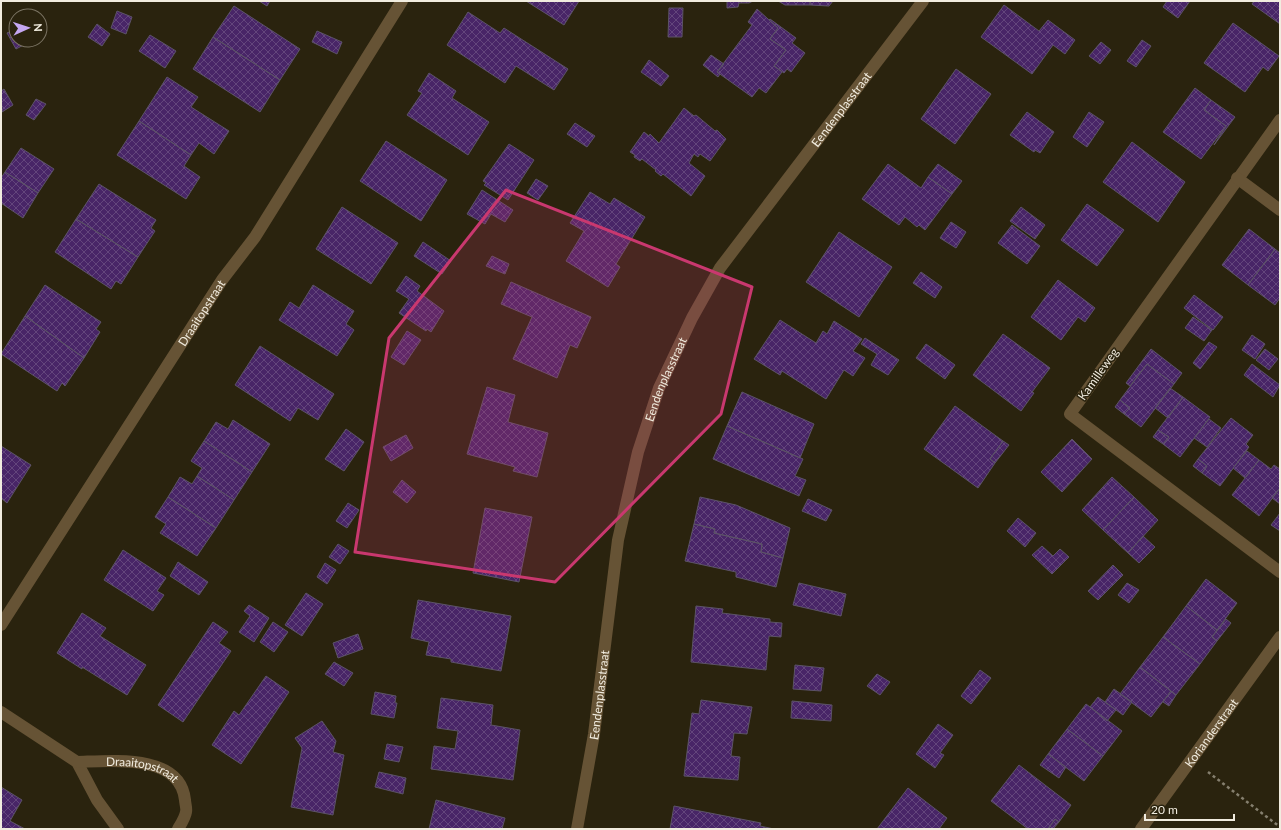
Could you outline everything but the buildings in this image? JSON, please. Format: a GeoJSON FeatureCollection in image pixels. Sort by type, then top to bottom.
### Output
{"type":"FeatureCollection","features":[{"type":"Feature","properties":{"kind":"street","name":"Draaitopstraat"},"geometry":{"type":"LineString","coordinates":[[1,625],[222,280],[255,236],[402,1]]}},
{"type":"Feature","properties":{"kind":"street","name":"Eendenplasstraat"},"geometry":{"type":"LineString","coordinates":[[577,829],[594,734],[618,540],[638,452],[659,388],[692,318],[720,268],[923,1]]}},
{"type":"Feature","properties":{"kind":"street","name":"Kamilleweg"},"geometry":{"type":"LineString","coordinates":[[1280,120],[1237,178],[1070,414],[1280,572]]}},
{"type":"Feature","properties":{"kind":"street"},"geometry":{"type":"LineString","coordinates":[[1237,178],[1280,210]]}},
{"type":"Feature","properties":{"kind":"street","name":"Korianderstraat"},"geometry":{"type":"LineString","coordinates":[[1141,829],[1280,637]]}},
{"type":"Feature","properties":{"kind":"street"},"geometry":{"type":"LineString","coordinates":[[1,712],[77,762],[97,800],[118,829]]}},
{"type":"Feature","properties":{"kind":"street","name":"Draaitopstraat"},"geometry":{"type":"LineString","coordinates":[[77,762],[121,760],[156,765],[172,774],[184,789],[186,812],[178,829]]}},
{"type":"Feature","properties":{"kind":"path"},"geometry":{"type":"LineString","coordinates":[[1191,760],[1227,785],[1280,827]]}},
{"type":"Feature","properties":{"kind":"highlighted area"},"geometry":{"type":"Polygon","coordinates":[[[506,190],[752,287],[721,414],[555,582],[355,552],[389,338],[506,190]]]}}]}
